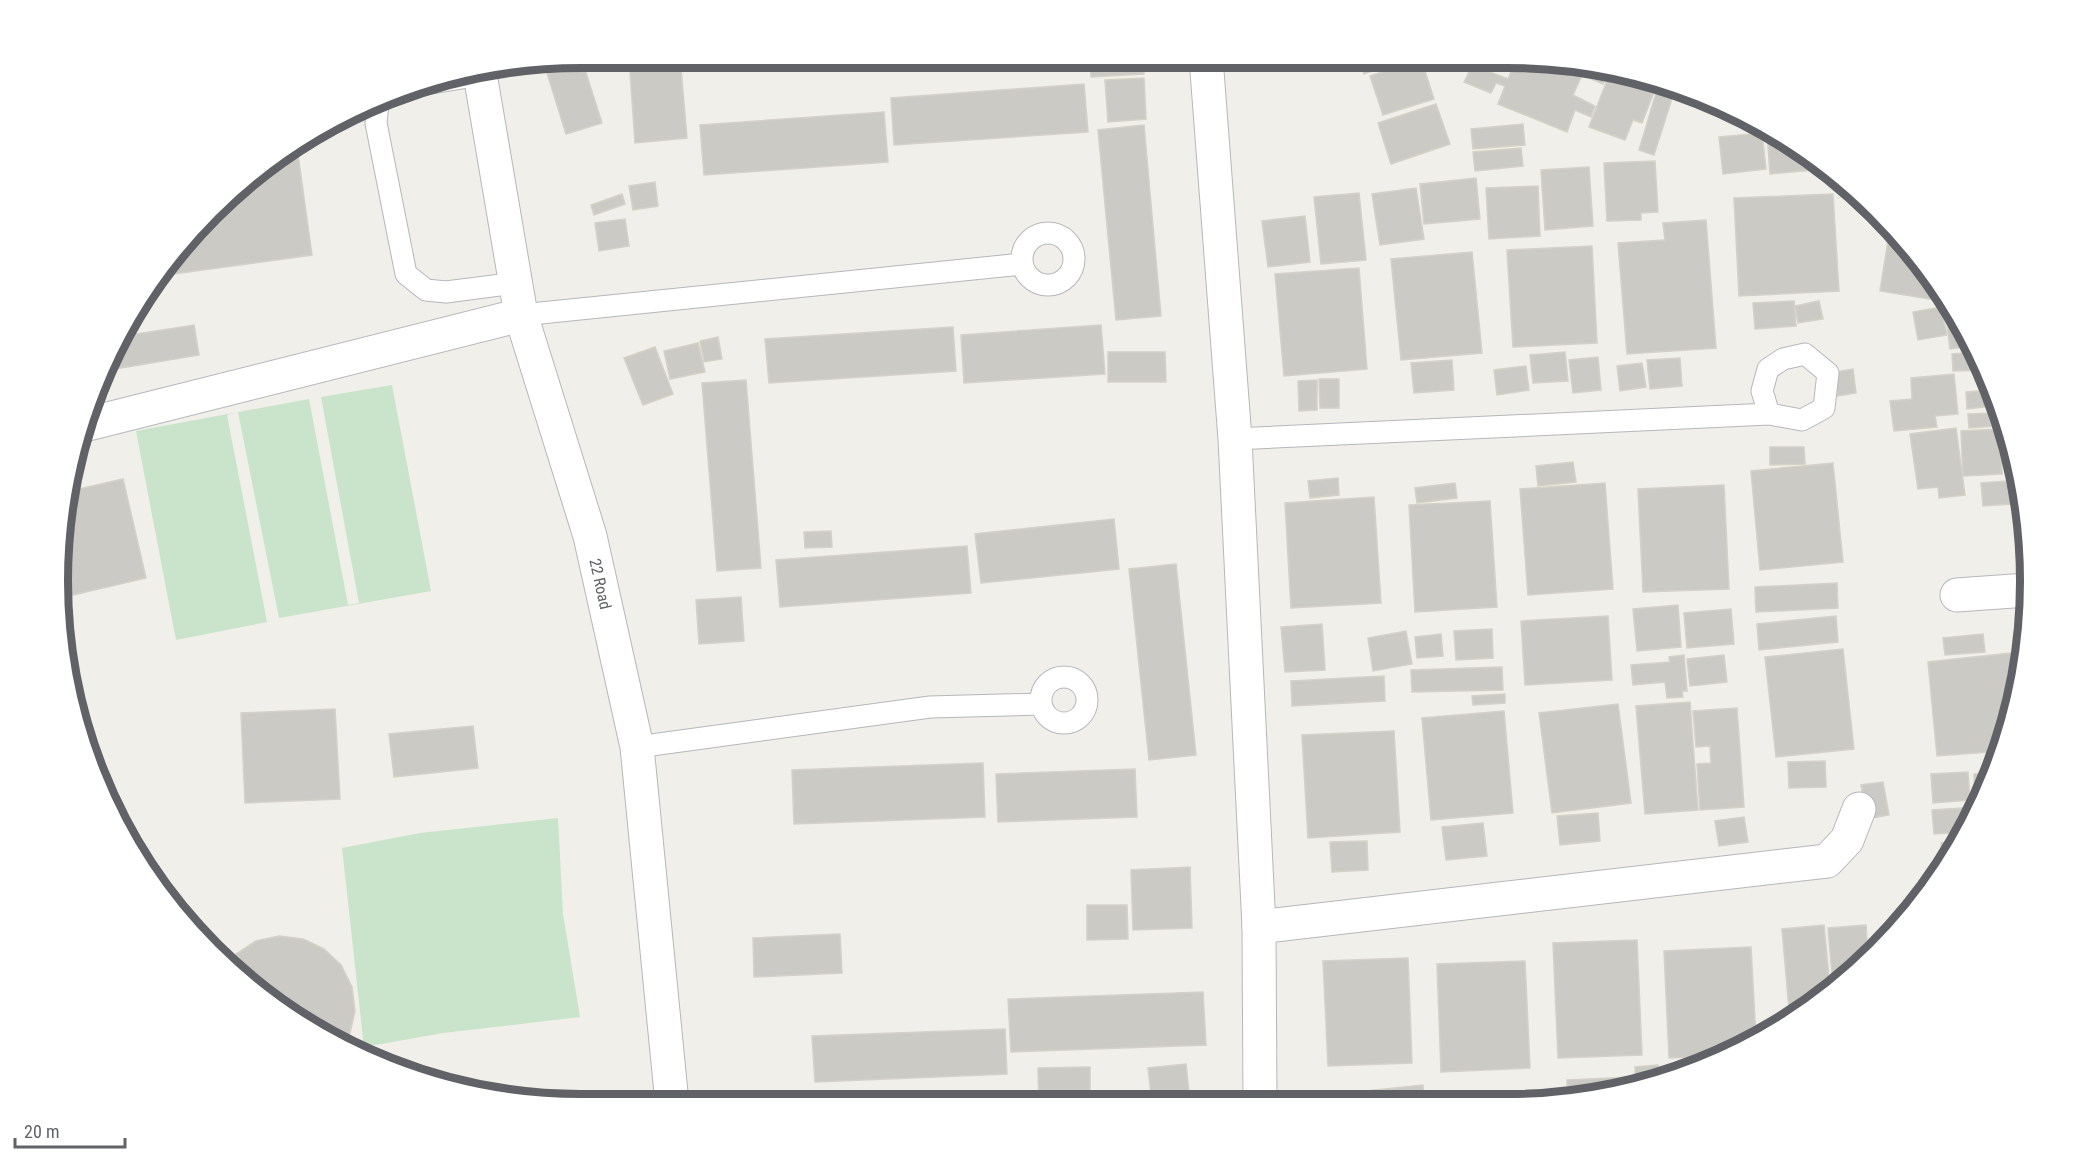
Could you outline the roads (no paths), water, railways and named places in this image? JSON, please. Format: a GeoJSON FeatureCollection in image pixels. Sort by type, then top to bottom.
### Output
{"type":"FeatureCollection","features":[{"type":"Feature","properties":{"kind":"street"},"geometry":{"type":"LineString","coordinates":[[1207,68],[1235,439],[1259,927],[1260,1094]]}},
{"type":"Feature","properties":{"kind":"street","name":"22 Road"},"geometry":{"type":"LineString","coordinates":[[481,77],[521,315],[590,536],[637,747],[671,1094]]}},
{"type":"Feature","properties":{"kind":"street"},"geometry":{"type":"LineString","coordinates":[[93,423],[521,315]]}},
{"type":"Feature","properties":{"kind":"street"},"geometry":{"type":"LineString","coordinates":[[1957,595],[2019,591]]}},
{"type":"Feature","properties":{"kind":"street"},"geometry":{"type":"LineString","coordinates":[[1259,927],[1827,861],[1847,840],[1859,809]]}},
{"type":"Feature","properties":{"kind":"lane"},"geometry":{"type":"LineString","coordinates":[[377,110],[376,123],[406,274],[426,290],[446,292],[516,283]]}},
{"type":"Feature","properties":{"kind":"lane"},"geometry":{"type":"LineString","coordinates":[[521,315],[1022,264]]}},
{"type":"Feature","properties":{"kind":"lane"},"geometry":{"type":"LineString","coordinates":[[1235,439],[1769,414]]}},
{"type":"Feature","properties":{"kind":"lane"},"geometry":{"type":"LineString","coordinates":[[637,747],[930,706],[1041,704]]}}]}
